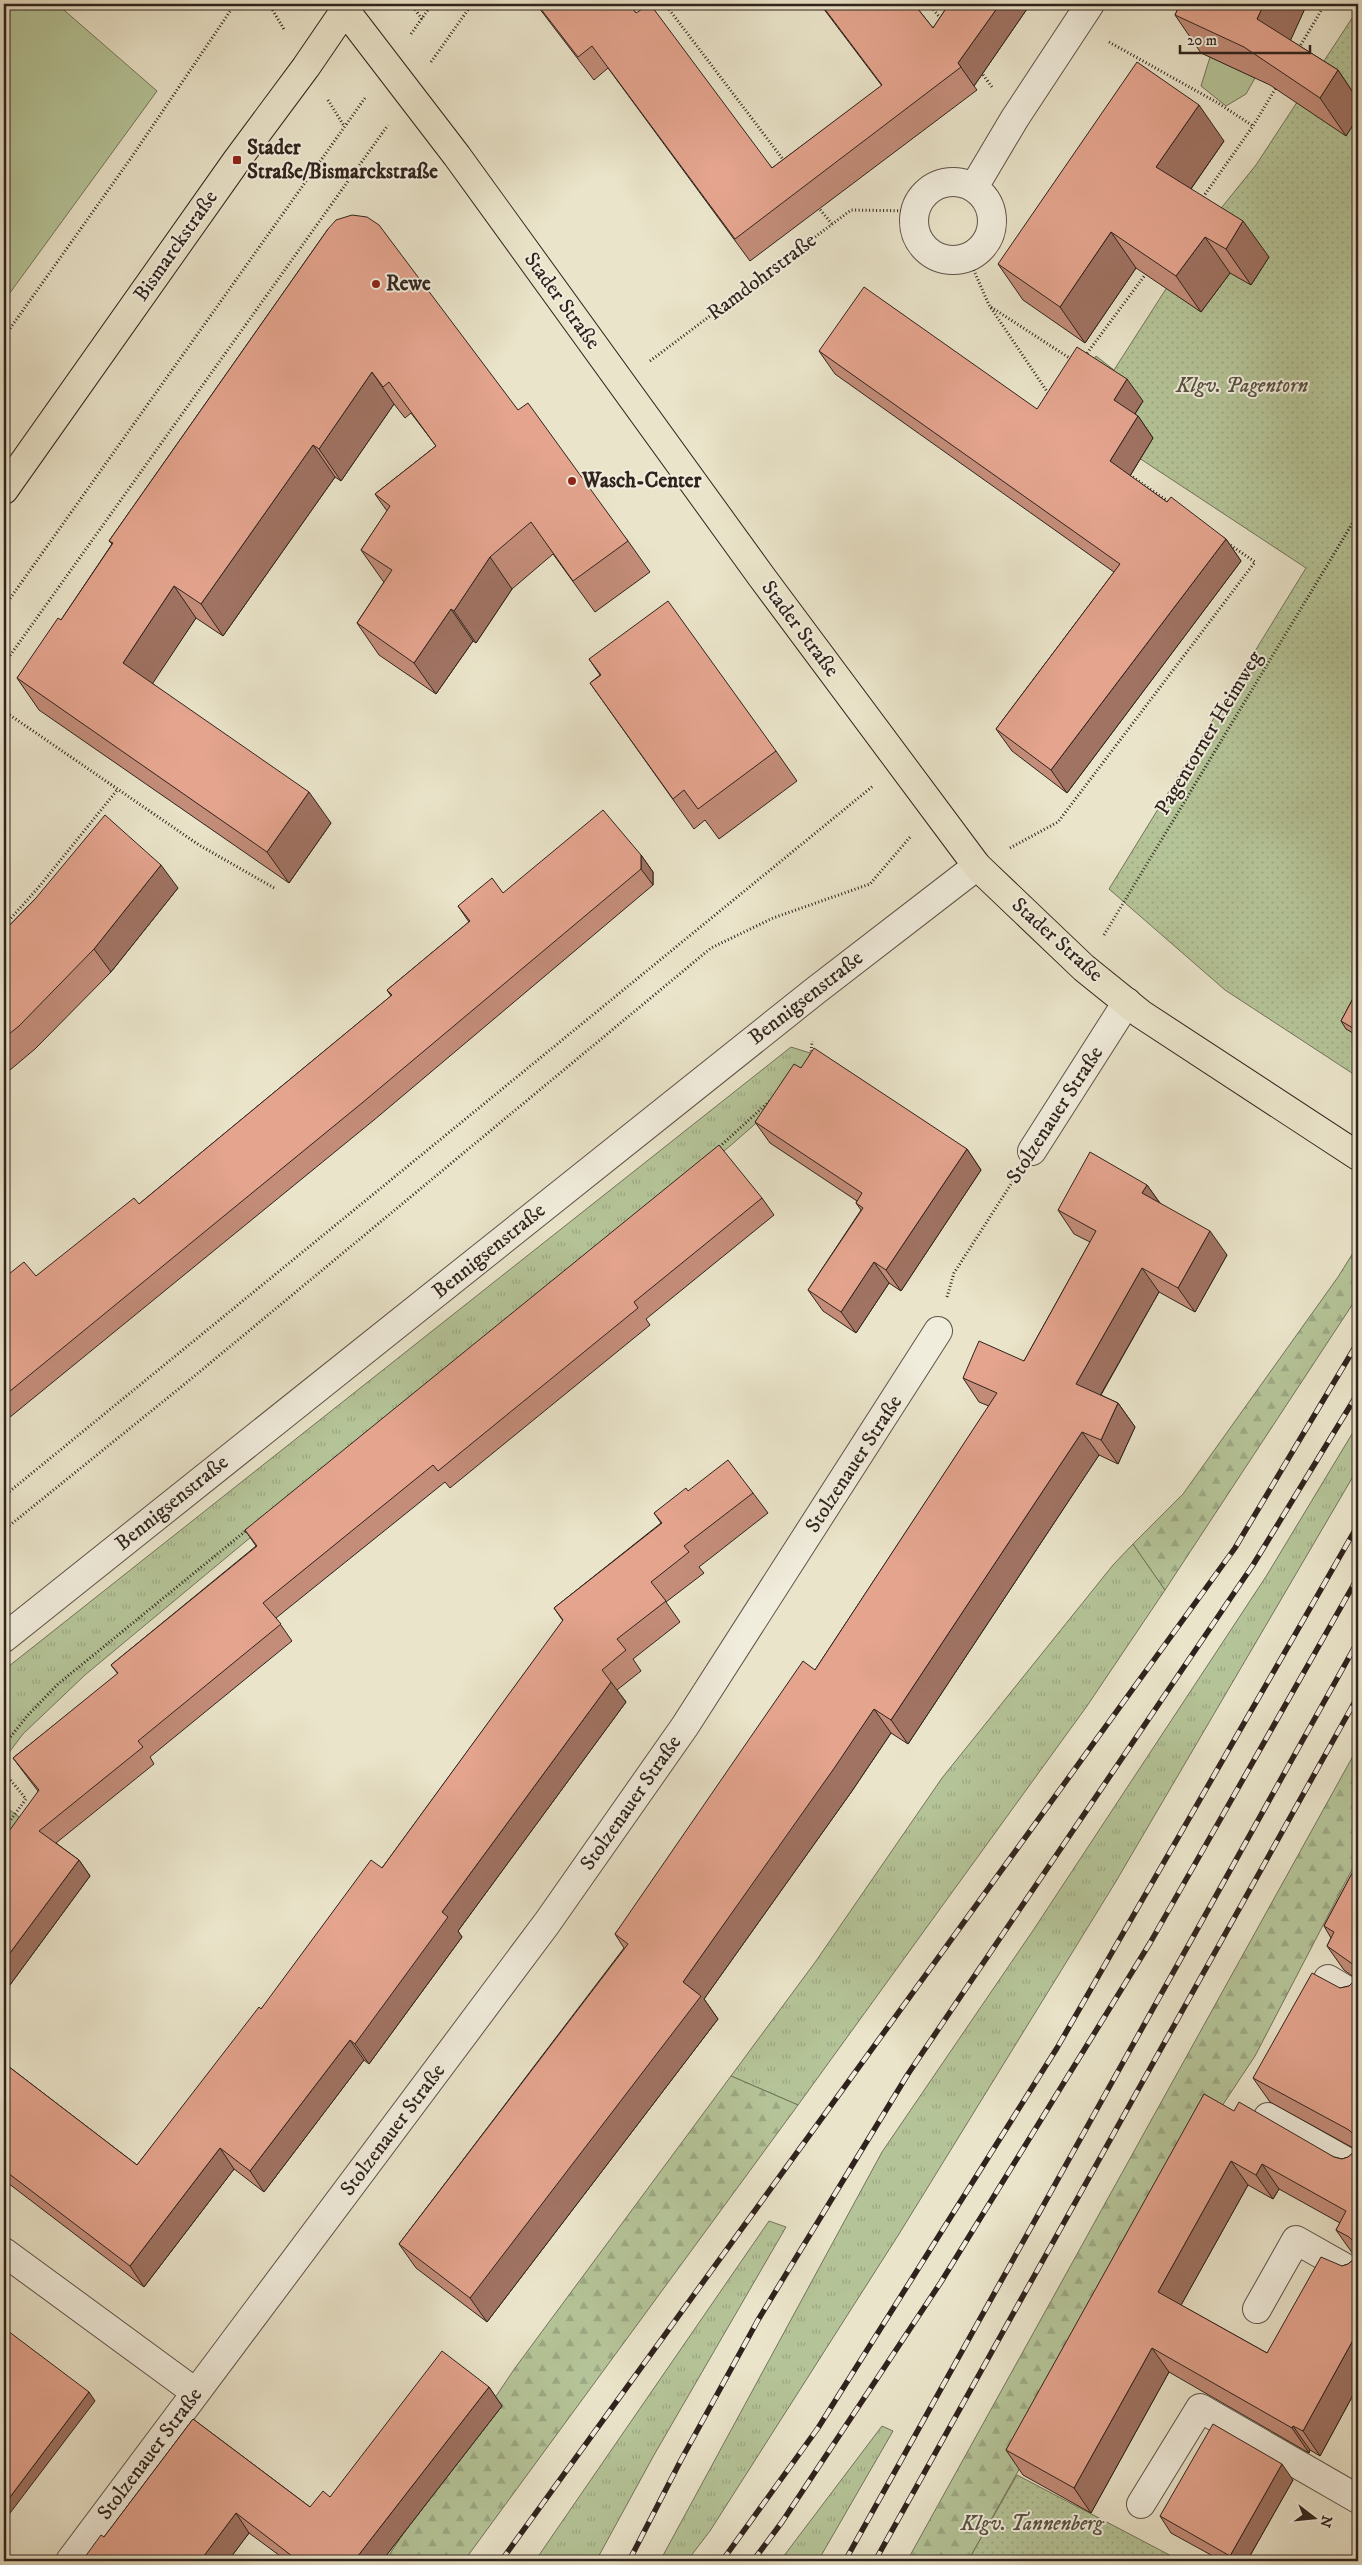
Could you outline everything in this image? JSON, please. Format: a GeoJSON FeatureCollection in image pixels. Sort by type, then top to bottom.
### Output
{"type":"FeatureCollection","features":[{"type":"Feature","properties":{"kind":"main road","name":"Stader Straße"},"geometry":{"type":"LineString","coordinates":[[344,6],[457,156],[619,380],[977,866],[1084,968],[1127,1002],[1358,1156]]}},
{"type":"Feature","properties":{"kind":"main road","name":"Bismarckstraße"},"geometry":{"type":"LineString","coordinates":[[4,490],[237,160],[306,66],[344,6]]}},
{"type":"Feature","properties":{"kind":"street"},"geometry":{"type":"LineString","coordinates":[[974,187],[1083,14]]}},
{"type":"Feature","properties":{"kind":"street"},"geometry":{"type":"LineString","coordinates":[[957,182],[974,187],[986,199],[992,216],[990,233],[982,248],[968,257],[951,260],[934,255],[922,244],[915,228],[915,211],[924,195],[939,184],[957,182]]}},
{"type":"Feature","properties":{"kind":"street","name":"Bennigsenstraße"},"geometry":{"type":"LineString","coordinates":[[4,1638],[815,991],[977,866]]}},
{"type":"Feature","properties":{"kind":"street","name":"Stolzenauer Straße"},"geometry":{"type":"LineString","coordinates":[[1032,1151],[1127,1002]]}},
{"type":"Feature","properties":{"kind":"street","name":"Stolzenauer Straße"},"geometry":{"type":"LineString","coordinates":[[70,2561],[553,1915],[685,1726],[938,1331]]}},
{"type":"Feature","properties":{"kind":"street"},"geometry":{"type":"LineString","coordinates":[[1328,1979],[1358,1997]]}},
{"type":"Feature","properties":{"kind":"street"},"geometry":{"type":"LineString","coordinates":[[1268,2116],[1358,2168]]}},
{"type":"Feature","properties":{"kind":"street"},"geometry":{"type":"LineString","coordinates":[[1257,2309],[1296,2240],[1358,2276]]}},
{"type":"Feature","properties":{"kind":"street"},"geometry":{"type":"LineString","coordinates":[[4,2252],[195,2392]]}},
{"type":"Feature","properties":{"kind":"street"},"geometry":{"type":"LineString","coordinates":[[1141,2504],[1200,2408],[1358,2499]]}},
{"type":"Feature","properties":{"kind":"path"},"geometry":{"type":"LineString","coordinates":[[4,337],[131,158],[235,4]]}},
{"type":"Feature","properties":{"kind":"path"},"geometry":{"type":"LineString","coordinates":[[411,4],[422,19],[432,4]]}},
{"type":"Feature","properties":{"kind":"path"},"geometry":{"type":"LineString","coordinates":[[4,664],[472,4]]}},
{"type":"Feature","properties":{"kind":"path"},"geometry":{"type":"LineString","coordinates":[[665,4],[790,169]]}},
{"type":"Feature","properties":{"kind":"path"},"geometry":{"type":"LineString","coordinates":[[929,4],[946,26]]}},
{"type":"Feature","properties":{"kind":"path"},"geometry":{"type":"LineString","coordinates":[[1296,53],[1325,4]]}},
{"type":"Feature","properties":{"kind":"path"},"geometry":{"type":"LineString","coordinates":[[1083,14],[1253,126]]}},
{"type":"Feature","properties":{"kind":"path"},"geometry":{"type":"LineString","coordinates":[[975,65],[1016,118]]}},
{"type":"Feature","properties":{"kind":"path"},"geometry":{"type":"LineString","coordinates":[[1200,202],[1253,126],[1282,77]]}},
{"type":"Feature","properties":{"kind":"path"},"geometry":{"type":"LineString","coordinates":[[4,607],[333,142]]}},
{"type":"Feature","properties":{"kind":"path"},"geometry":{"type":"LineString","coordinates":[[814,201],[832,224]]}},
{"type":"Feature","properties":{"kind":"path","name":"Ramdohrstraße"},"geometry":{"type":"LineString","coordinates":[[619,380],[663,353],[851,210],[915,211]]}},
{"type":"Feature","properties":{"kind":"path"},"geometry":{"type":"LineString","coordinates":[[968,257],[989,305],[1055,403]]}},
{"type":"Feature","properties":{"kind":"path"},"geometry":{"type":"LineString","coordinates":[[989,305],[1079,364],[1154,264]]}},
{"type":"Feature","properties":{"kind":"path"},"geometry":{"type":"LineString","coordinates":[[1120,468],[1176,507]]}},
{"type":"Feature","properties":{"kind":"path","name":"Pagentorner Heimweg"},"geometry":{"type":"LineString","coordinates":[[1084,968],[1358,514]]}},
{"type":"Feature","properties":{"kind":"path"},"geometry":{"type":"LineString","coordinates":[[977,866],[1058,822],[1256,562],[1224,540]]}},
{"type":"Feature","properties":{"kind":"path"},"geometry":{"type":"LineString","coordinates":[[4,711],[199,844],[276,889]]}},
{"type":"Feature","properties":{"kind":"path"},"geometry":{"type":"LineString","coordinates":[[4,1496],[900,763]]}},
{"type":"Feature","properties":{"kind":"path"},"geometry":{"type":"LineString","coordinates":[[4,926],[38,888],[118,789]]}},
{"type":"Feature","properties":{"kind":"path"},"geometry":{"type":"LineString","coordinates":[[4,1530],[186,1383],[711,948],[773,918],[870,884],[907,840],[936,812]]}},
{"type":"Feature","properties":{"kind":"path"},"geometry":{"type":"LineString","coordinates":[[810,1064],[815,991]]}},
{"type":"Feature","properties":{"kind":"path"},"geometry":{"type":"LineString","coordinates":[[713,1152],[776,1095]]}},
{"type":"Feature","properties":{"kind":"path","name":"Stolzenauer Straße"},"geometry":{"type":"LineString","coordinates":[[938,1331],[954,1273],[1032,1151]]}},
{"type":"Feature","properties":{"kind":"path"},"geometry":{"type":"LineString","coordinates":[[4,1745],[28,1715],[58,1684],[250,1528]]}},
{"type":"Feature","properties":{"kind":"path"},"geometry":{"type":"LineString","coordinates":[[4,1772],[26,1799],[4,1829]]}},
{"type":"Feature","properties":{"kind":"green space"},"geometry":{"type":"Polygon","coordinates":[[[4,4],[57,4],[157,91],[4,301],[4,4]]]}},
{"type":"Feature","properties":{"kind":"green space","name":"Klgv. Pagentorn"},"geometry":{"type":"Polygon","coordinates":[[[1358,9],[1358,1077],[1225,990],[1109,889],[1306,568],[1086,423],[1068,400],[1096,356],[1114,370],[1205,228],[1256,165],[1358,9]]]}},
{"type":"Feature","properties":{"kind":"green space"},"geometry":{"type":"Polygon","coordinates":[[[1210,57],[1255,78],[1246,94],[1226,106],[1201,86],[1210,57]]]}},
{"type":"Feature","properties":{"kind":"green space"},"geometry":{"type":"Polygon","coordinates":[[[791,1047],[810,1053],[801,1084],[730,1146],[352,1453],[85,1675],[23,1734],[4,1759],[4,1670],[791,1047]]]}},
{"type":"Feature","properties":{"kind":"green space"},"geometry":{"type":"Polygon","coordinates":[[[1358,1245],[1358,1296],[1165,1590],[1133,1544],[1183,1494],[1338,1277],[1358,1245]]]}},
{"type":"Feature","properties":{"kind":"green space"},"geometry":{"type":"Polygon","coordinates":[[[1358,1424],[1358,1468],[1115,1883],[899,2234],[710,2531],[687,2561],[660,2561],[882,2152],[1034,1929],[1267,1575],[1358,1424]]]}},
{"type":"Feature","properties":{"kind":"green space"},"geometry":{"type":"Polygon","coordinates":[[[1133,1544],[1165,1590],[1087,1706],[798,2105],[731,2076],[816,1961],[942,1778],[1113,1565],[1133,1544]]]}},
{"type":"Feature","properties":{"kind":"green space"},"geometry":{"type":"Polygon","coordinates":[[[1358,1747],[1358,1858],[1255,2056],[1220,2109],[968,2561],[907,2561],[1358,1747]]]}},
{"type":"Feature","properties":{"kind":"green space"},"geometry":{"type":"Polygon","coordinates":[[[4,1806],[25,1821],[4,1849],[4,1806]]]}},
{"type":"Feature","properties":{"kind":"green space"},"geometry":{"type":"Polygon","coordinates":[[[731,2076],[798,2105],[464,2561],[385,2561],[515,2368],[731,2076]]]}},
{"type":"Feature","properties":{"kind":"green space"},"geometry":{"type":"Polygon","coordinates":[[[769,2221],[786,2227],[654,2455],[596,2561],[535,2561],[769,2221]]]}},
{"type":"Feature","properties":{"kind":"green space"},"geometry":{"type":"Polygon","coordinates":[[[882,2426],[893,2431],[818,2561],[780,2561],[882,2426]]]}},
{"type":"Feature","properties":{"kind":"green space","name":"Klgv. Tannenberg"},"geometry":{"type":"Polygon","coordinates":[[[1017,2475],[1181,2561],[968,2561],[1017,2475]]]}},
{"type":"Feature","properties":{"kind":"building"},"geometry":{"type":"Polygon","coordinates":[[[537,4],[629,4],[636,13],[650,4],[772,168],[882,85],[821,4],[914,4],[933,28],[949,4],[1000,4],[958,63],[961,67],[735,239],[592,46],[578,57],[537,4]]]}},
{"type":"Feature","properties":{"kind":"building"},"geometry":{"type":"Polygon","coordinates":[[[1180,4],[1264,4],[1257,19],[1338,70],[1320,98],[1244,47],[1175,15],[1180,4]]]}},
{"type":"Feature","properties":{"kind":"building"},"geometry":{"type":"Polygon","coordinates":[[[1137,62],[1199,105],[1156,167],[1243,221],[1226,249],[1205,237],[1176,276],[1111,232],[1060,307],[998,264],[1137,62]]]}},
{"type":"Feature","properties":{"kind":"building"},"geometry":{"type":"Polygon","coordinates":[[[352,215],[367,217],[379,225],[518,410],[528,403],[628,541],[573,581],[531,522],[490,557],[454,611],[451,609],[414,663],[357,623],[392,570],[361,550],[390,506],[375,494],[436,446],[389,382],[383,387],[372,372],[319,449],[313,445],[201,604],[174,586],[123,663],[309,792],[267,852],[17,678],[58,618],[61,620],[113,543],[109,541],[328,229],[336,220],[352,215]]]}},
{"type":"Feature","properties":{"kind":"building"},"geometry":{"type":"Polygon","coordinates":[[[864,287],[1037,409],[1077,347],[1127,379],[1114,400],[1138,416],[1110,461],[1167,502],[1171,497],[1226,539],[1051,770],[996,729],[1120,564],[819,351],[864,287]]]}},
{"type":"Feature","properties":{"kind":"building"},"geometry":{"type":"Polygon","coordinates":[[[668,601],[776,751],[698,809],[684,790],[673,799],[590,683],[601,675],[589,659],[668,601]]]}},
{"type":"Feature","properties":{"kind":"building"},"geometry":{"type":"Polygon","coordinates":[[[603,810],[641,855],[641,869],[362,1103],[4,1396],[4,1278],[24,1262],[36,1276],[134,1198],[139,1204],[392,995],[387,990],[470,921],[458,906],[492,878],[503,893],[603,810]]]}},
{"type":"Feature","properties":{"kind":"building"},"geometry":{"type":"Polygon","coordinates":[[[105,815],[161,865],[94,949],[19,1026],[4,1038],[4,931],[36,898],[105,815]]]}},
{"type":"Feature","properties":{"kind":"building"},"geometry":{"type":"Polygon","coordinates":[[[1358,989],[1358,1031],[1341,1021],[1358,989]]]}},
{"type":"Feature","properties":{"kind":"building"},"geometry":{"type":"Polygon","coordinates":[[[814,1048],[967,1149],[886,1270],[874,1262],[841,1312],[808,1290],[863,1208],[856,1203],[862,1193],[755,1122],[794,1064],[801,1068],[814,1048]]]}},
{"type":"Feature","properties":{"kind":"building"},"geometry":{"type":"Polygon","coordinates":[[[719,1145],[762,1198],[634,1302],[638,1308],[438,1471],[433,1465],[263,1603],[281,1624],[138,1741],[143,1747],[39,1831],[79,1860],[4,1961],[4,1838],[39,1790],[13,1758],[118,1673],[111,1665],[257,1546],[245,1530],[719,1145]]]}},
{"type":"Feature","properties":{"kind":"building"},"geometry":{"type":"Polygon","coordinates":[[[1090,1152],[1147,1185],[1142,1193],[1210,1231],[1178,1288],[1142,1268],[1076,1384],[1118,1403],[1101,1440],[1082,1432],[891,1720],[874,1709],[683,1982],[701,1996],[470,2298],[399,2244],[628,1944],[615,1934],[803,1661],[815,1670],[997,1393],[963,1378],[979,1341],[1024,1361],[1096,1231],[1058,1210],[1090,1152]]]}},
{"type":"Feature","properties":{"kind":"building"},"geometry":{"type":"Polygon","coordinates":[[[728,1460],[753,1493],[684,1546],[689,1552],[651,1582],[666,1601],[617,1639],[626,1650],[602,1670],[611,1682],[442,1912],[448,1917],[355,2044],[350,2040],[250,2171],[220,2148],[130,2266],[4,2170],[4,2063],[137,2165],[259,2007],[261,2009],[371,1860],[382,1868],[563,1620],[554,1608],[662,1523],[654,1513],[686,1488],[688,1491],[728,1460]]]}},
{"type":"Feature","properties":{"kind":"building"},"geometry":{"type":"Polygon","coordinates":[[[1358,1862],[1358,2331],[1303,2431],[1293,2426],[1292,2428],[1152,2348],[1074,2488],[1006,2450],[1204,2094],[1234,2111],[1239,2102],[1334,2157],[1342,2159],[1354,2152],[1356,2143],[1354,2135],[1349,2130],[1253,2078],[1312,1973],[1340,1988],[1349,1986],[1355,1980],[1356,1972],[1354,1965],[1327,1946],[1334,1932],[1324,1926],[1358,1862]],[[1231,2161],[1158,2292],[1267,2353],[1321,2257],[1342,2266],[1354,2259],[1356,2250],[1355,2243],[1349,2237],[1336,2230],[1346,2211],[1262,2164],[1256,2175],[1231,2161]]]}},
{"type":"Feature","properties":{"kind":"building"},"geometry":{"type":"Polygon","coordinates":[[[4,2328],[89,2392],[4,2505],[4,2328]]]}},
{"type":"Feature","properties":{"kind":"building"},"geometry":{"type":"Polygon","coordinates":[[[442,2351],[489,2387],[354,2561],[288,2561],[292,2556],[236,2513],[200,2561],[82,2561],[101,2535],[104,2537],[193,2419],[310,2507],[323,2491],[330,2497],[442,2351]]]}},
{"type":"Feature","properties":{"kind":"building"},"geometry":{"type":"Polygon","coordinates":[[[1213,2424],[1282,2464],[1230,2556],[1160,2516],[1213,2424]]]}},
{"type":"Feature","properties":{"kind":"railway"},"geometry":{"type":"LineString","coordinates":[[501,2561],[1235,1548],[1358,1342]]}},
{"type":"Feature","properties":{"kind":"railway"},"geometry":{"type":"LineString","coordinates":[[629,2561],[681,2460],[758,2320],[908,2074],[1253,1565],[1358,1393]]}},
{"type":"Feature","properties":{"kind":"railway"},"geometry":{"type":"LineString","coordinates":[[722,2561],[818,2428],[1057,2048],[1358,1525]]}},
{"type":"Feature","properties":{"kind":"railway"},"geometry":{"type":"LineString","coordinates":[[753,2561],[782,2522],[941,2282],[1150,1943],[1358,1577]]}},
{"type":"Feature","properties":{"kind":"railway"},"geometry":{"type":"LineString","coordinates":[[845,2561],[1358,1641]]}},
{"type":"Feature","properties":{"kind":"railway"},"geometry":{"type":"LineString","coordinates":[[875,2561],[1358,1696]]}},
{"type":"Feature","properties":{"kind":"place","name":"Stader Straße/Bismarckstraße"},"geometry":{"type":"Point","coordinates":[237,160]}},
{"type":"Feature","properties":{"kind":"place","name":"Rewe"},"geometry":{"type":"Point","coordinates":[376,284]}},
{"type":"Feature","properties":{"kind":"place","name":"Wasch-Center"},"geometry":{"type":"Point","coordinates":[572,481]}}]}
